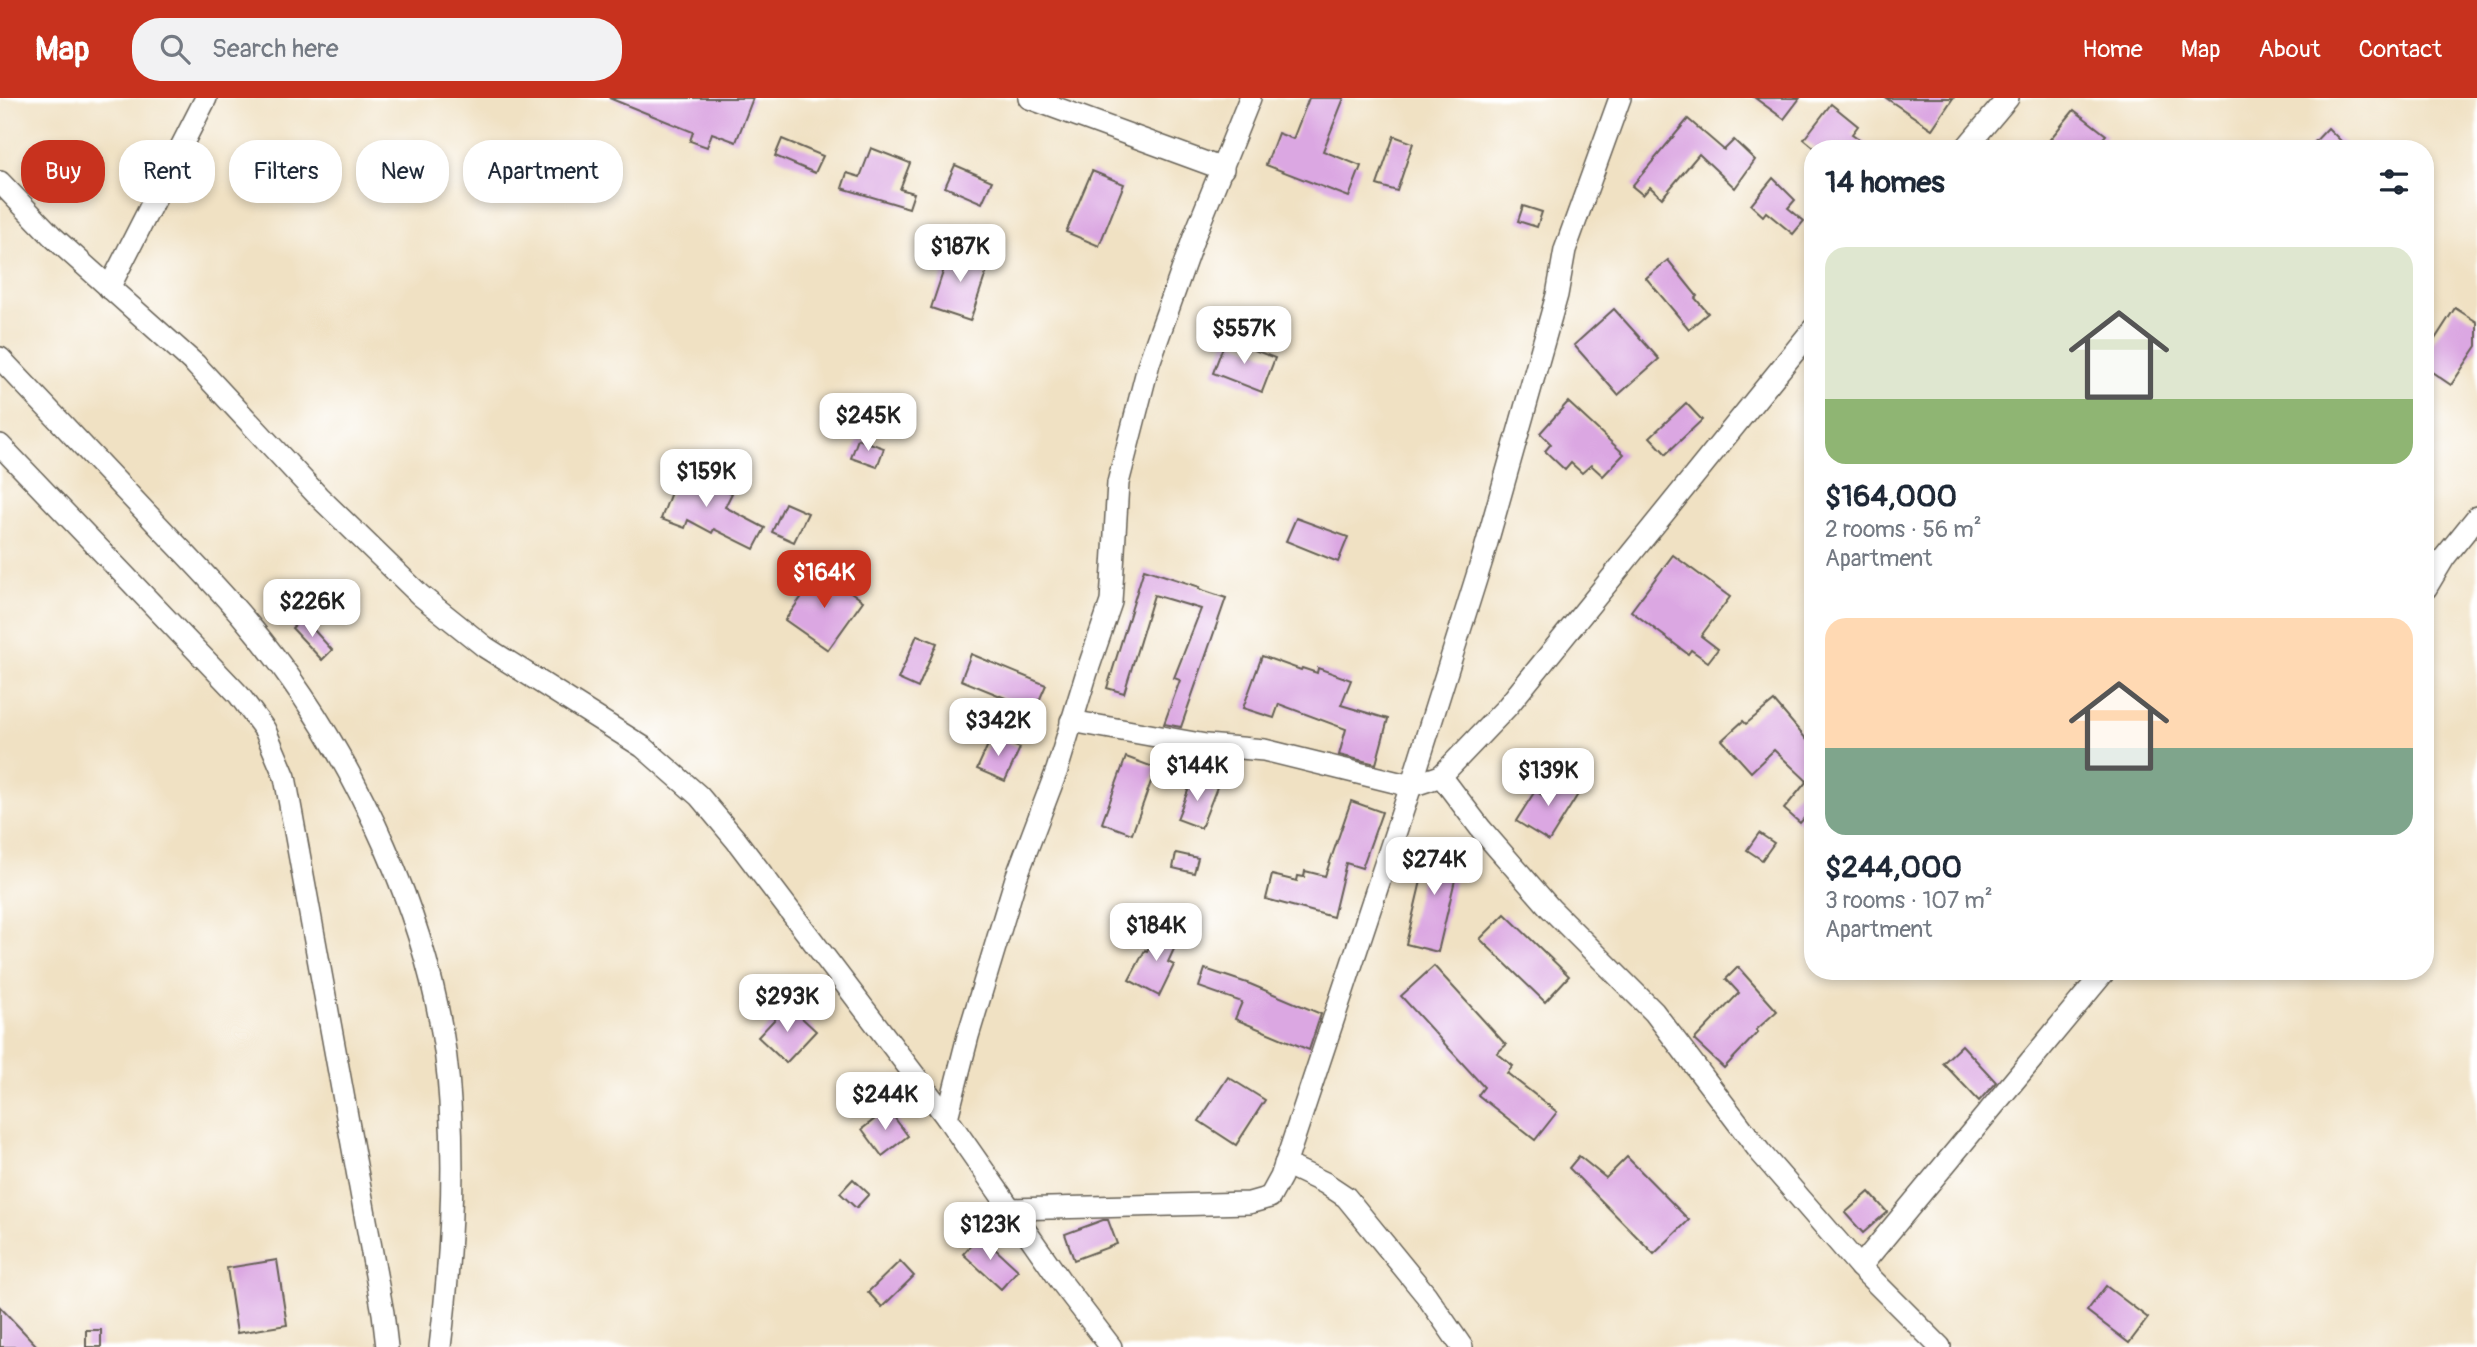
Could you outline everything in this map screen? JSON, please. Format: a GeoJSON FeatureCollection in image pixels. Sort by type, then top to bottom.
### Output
{"type":"FeatureCollection","features":[{"type":"Feature","properties":{"kind":"street"},"geometry":{"type":"LineString","coordinates":[[109,288],[206,98]]}},
{"type":"Feature","properties":{"kind":"street"},"geometry":{"type":"LineString","coordinates":[[1030,98],[1223,169]]}},
{"type":"Feature","properties":{"kind":"street"},"geometry":{"type":"LineString","coordinates":[[947,1118],[968,1036],[1016,878],[1057,770],[1111,603],[1118,483],[1149,363],[1250,98]]}},
{"type":"Feature","properties":{"kind":"street"},"geometry":{"type":"LineString","coordinates":[[1011,1209],[1249,1203],[1270,1197],[1281,1177],[1411,786],[1486,547],[1557,295],[1565,250],[1620,98]]}},
{"type":"Feature","properties":{"kind":"street"},"geometry":{"type":"LineString","coordinates":[[1973,140],[2008,98]]}},
{"type":"Feature","properties":{"kind":"street"},"geometry":{"type":"LineString","coordinates":[[0,182],[52,236],[195,364],[318,496],[420,595],[485,648],[643,747],[699,796],[736,840],[947,1118],[1062,1283],[1111,1347]]}},
{"type":"Feature","properties":{"kind":"street"},"geometry":{"type":"LineString","coordinates":[[1071,721],[1206,746],[1264,750],[1411,786],[1441,776],[1507,707],[1804,340]]}},
{"type":"Feature","properties":{"kind":"street"},"geometry":{"type":"LineString","coordinates":[[0,358],[246,621],[311,710],[380,836],[405,895],[428,969],[441,1031],[450,1100],[452,1198],[446,1299],[440,1347]]}},
{"type":"Feature","properties":{"kind":"street"},"geometry":{"type":"LineString","coordinates":[[0,445],[239,695],[265,730],[285,777],[383,1312],[387,1347]]}},
{"type":"Feature","properties":{"kind":"street"},"geometry":{"type":"LineString","coordinates":[[2434,575],[2477,517]]}},
{"type":"Feature","properties":{"kind":"street"},"geometry":{"type":"LineString","coordinates":[[1441,776],[1481,829],[1550,908],[1654,1012],[1760,1152],[1860,1267],[1940,1347]]}},
{"type":"Feature","properties":{"kind":"street"},"geometry":{"type":"LineString","coordinates":[[1860,1267],[2098,980]]}},
{"type":"Feature","properties":{"kind":"street"},"geometry":{"type":"LineString","coordinates":[[1285,1164],[1325,1183],[1346,1197],[1426,1295],[1462,1347]]}},
{"type":"Feature","properties":{"kind":"building"},"geometry":{"type":"Polygon","coordinates":[[[609,98],[753,98],[736,142],[712,133],[707,147],[690,141],[693,132],[609,98]]]}},
{"type":"Feature","properties":{"kind":"building"},"geometry":{"type":"Polygon","coordinates":[[[1309,98],[1344,98],[1323,151],[1361,166],[1349,197],[1266,165],[1278,133],[1293,139],[1309,98]]]}},
{"type":"Feature","properties":{"kind":"building"},"geometry":{"type":"Polygon","coordinates":[[[1755,98],[1800,98],[1784,119],[1755,98]]]}},
{"type":"Feature","properties":{"kind":"building"},"geometry":{"type":"Polygon","coordinates":[[[1886,98],[1953,98],[1932,129],[1886,98]]]}},
{"type":"Feature","properties":{"kind":"building"},"geometry":{"type":"Polygon","coordinates":[[[1831,104],[1858,126],[1852,134],[1861,140],[1805,140],[1831,104]]]}},
{"type":"Feature","properties":{"kind":"building"},"geometry":{"type":"Polygon","coordinates":[[[2074,110],[2106,135],[2102,140],[2049,140],[2074,110]]]}},
{"type":"Feature","properties":{"kind":"building"},"geometry":{"type":"Polygon","coordinates":[[[1688,119],[1724,150],[1734,140],[1755,160],[1735,188],[1699,154],[1662,198],[1650,187],[1643,195],[1632,186],[1688,119]]]}},
{"type":"Feature","properties":{"kind":"building"},"geometry":{"type":"Polygon","coordinates":[[[2328,128],[2340,140],[2317,140],[2328,128]]]}},
{"type":"Feature","properties":{"kind":"building"},"geometry":{"type":"Polygon","coordinates":[[[1394,136],[1413,143],[1397,191],[1377,185],[1394,136]]]}},
{"type":"Feature","properties":{"kind":"building"},"geometry":{"type":"Polygon","coordinates":[[[782,139],[823,156],[815,173],[775,156],[782,139]]]}},
{"type":"Feature","properties":{"kind":"building"},"geometry":{"type":"Polygon","coordinates":[[[871,148],[910,163],[900,189],[914,193],[909,208],[842,188],[847,173],[860,177],[871,148]]]}},
{"type":"Feature","properties":{"kind":"building"},"geometry":{"type":"Polygon","coordinates":[[[955,165],[992,181],[982,203],[945,187],[955,165]]]}},
{"type":"Feature","properties":{"kind":"building"},"geometry":{"type":"Polygon","coordinates":[[[1092,171],[1124,184],[1099,246],[1066,232],[1092,171]]]}},
{"type":"Feature","properties":{"kind":"building"},"geometry":{"type":"Polygon","coordinates":[[[1773,178],[1795,200],[1788,208],[1804,221],[1793,234],[1766,212],[1763,216],[1751,205],[1773,178]]]}},
{"type":"Feature","properties":{"kind":"building"},"geometry":{"type":"Polygon","coordinates":[[[1523,206],[1542,212],[1537,227],[1518,221],[1523,206]]]}},
{"type":"Feature","properties":{"kind":"building"},"geometry":{"type":"Polygon","coordinates":[[[951,248],[990,261],[970,321],[931,308],[951,248]]]}},
{"type":"Feature","properties":{"kind":"building"},"geometry":{"type":"Polygon","coordinates":[[[1668,260],[1708,313],[1689,329],[1646,278],[1668,260]]]}},
{"type":"Feature","properties":{"kind":"building"},"geometry":{"type":"Polygon","coordinates":[[[2455,308],[2477,322],[2477,346],[2451,385],[2434,373],[2434,341],[2455,308]]]}},
{"type":"Feature","properties":{"kind":"building"},"geometry":{"type":"Polygon","coordinates":[[[1614,309],[1659,359],[1618,395],[1574,345],[1614,309]]]}},
{"type":"Feature","properties":{"kind":"building"},"geometry":{"type":"Polygon","coordinates":[[[1226,339],[1275,358],[1262,392],[1213,373],[1226,339]]]}},
{"type":"Feature","properties":{"kind":"building"},"geometry":{"type":"Polygon","coordinates":[[[1568,402],[1624,454],[1603,476],[1591,465],[1582,473],[1571,463],[1565,470],[1545,451],[1551,444],[1540,433],[1568,402]]]}},
{"type":"Feature","properties":{"kind":"building"},"geometry":{"type":"Polygon","coordinates":[[[1686,403],[1702,420],[1666,454],[1650,437],[1686,403]]]}},
{"type":"Feature","properties":{"kind":"building"},"geometry":{"type":"Polygon","coordinates":[[[858,439],[884,448],[877,467],[851,458],[858,439]]]}},
{"type":"Feature","properties":{"kind":"building"},"geometry":{"type":"Polygon","coordinates":[[[670,466],[732,493],[725,507],[765,528],[754,549],[714,529],[712,533],[688,520],[685,528],[661,519],[673,487],[663,484],[670,466]]]}},
{"type":"Feature","properties":{"kind":"building"},"geometry":{"type":"Polygon","coordinates":[[[785,503],[808,513],[794,542],[772,532],[785,503]]]}},
{"type":"Feature","properties":{"kind":"building"},"geometry":{"type":"Polygon","coordinates":[[[1296,518],[1348,537],[1338,562],[1286,541],[1296,518]]]}},
{"type":"Feature","properties":{"kind":"building"},"geometry":{"type":"Polygon","coordinates":[[[1673,555],[1730,597],[1701,636],[1718,649],[1708,662],[1691,650],[1688,654],[1631,611],[1673,555]]]}},
{"type":"Feature","properties":{"kind":"building"},"geometry":{"type":"Polygon","coordinates":[[[1144,569],[1226,598],[1181,727],[1164,724],[1180,680],[1174,678],[1201,609],[1154,595],[1124,693],[1107,688],[1144,569]]]}},
{"type":"Feature","properties":{"kind":"building"},"geometry":{"type":"Polygon","coordinates":[[[821,570],[863,601],[828,650],[785,620],[821,570]]]}},
{"type":"Feature","properties":{"kind":"building"},"geometry":{"type":"Polygon","coordinates":[[[303,618],[332,650],[322,660],[292,628],[303,618]]]}},
{"type":"Feature","properties":{"kind":"building"},"geometry":{"type":"Polygon","coordinates":[[[917,635],[937,643],[918,688],[898,679],[917,635]]]}},
{"type":"Feature","properties":{"kind":"building"},"geometry":{"type":"Polygon","coordinates":[[[971,654],[1046,685],[1035,710],[961,680],[971,654]]]}},
{"type":"Feature","properties":{"kind":"building"},"geometry":{"type":"Polygon","coordinates":[[[1262,656],[1301,670],[1302,668],[1317,673],[1318,668],[1351,680],[1341,705],[1388,719],[1376,764],[1339,755],[1346,729],[1279,704],[1274,718],[1243,708],[1262,656]]]}},
{"type":"Feature","properties":{"kind":"building"},"geometry":{"type":"Polygon","coordinates":[[[1774,701],[1804,736],[1804,778],[1774,750],[1751,772],[1722,740],[1743,721],[1746,724],[1774,701]]]}},
{"type":"Feature","properties":{"kind":"building"},"geometry":{"type":"Polygon","coordinates":[[[992,736],[1020,748],[1005,781],[977,769],[992,736]]]}},
{"type":"Feature","properties":{"kind":"building"},"geometry":{"type":"Polygon","coordinates":[[[1126,757],[1156,768],[1132,834],[1102,823],[1126,757]]]}},
{"type":"Feature","properties":{"kind":"building"},"geometry":{"type":"Polygon","coordinates":[[[1554,776],[1580,791],[1549,841],[1516,821],[1535,791],[1542,795],[1554,776]]]}},
{"type":"Feature","properties":{"kind":"building"},"geometry":{"type":"Polygon","coordinates":[[[1193,778],[1217,787],[1201,828],[1177,819],[1193,778]]]}},
{"type":"Feature","properties":{"kind":"building"},"geometry":{"type":"Polygon","coordinates":[[[1804,785],[1804,818],[1800,823],[1784,809],[1804,785]]]}},
{"type":"Feature","properties":{"kind":"building"},"geometry":{"type":"Polygon","coordinates":[[[1351,801],[1382,812],[1362,868],[1346,863],[1333,917],[1266,899],[1272,875],[1297,881],[1298,876],[1304,877],[1305,871],[1325,876],[1351,801]]]}},
{"type":"Feature","properties":{"kind":"building"},"geometry":{"type":"Polygon","coordinates":[[[1759,833],[1774,843],[1762,860],[1747,850],[1759,833]]]}},
{"type":"Feature","properties":{"kind":"building"},"geometry":{"type":"Polygon","coordinates":[[[1430,843],[1462,850],[1438,952],[1406,944],[1430,843]]]}},
{"type":"Feature","properties":{"kind":"building"},"geometry":{"type":"Polygon","coordinates":[[[1176,853],[1198,858],[1194,873],[1173,868],[1176,853]]]}},
{"type":"Feature","properties":{"kind":"building"},"geometry":{"type":"Polygon","coordinates":[[[1505,914],[1569,976],[1545,1002],[1480,939],[1505,914]]]}},
{"type":"Feature","properties":{"kind":"building"},"geometry":{"type":"Polygon","coordinates":[[[1158,929],[1179,938],[1168,962],[1174,965],[1159,996],[1129,980],[1158,929]]]}},
{"type":"Feature","properties":{"kind":"building"},"geometry":{"type":"Polygon","coordinates":[[[1434,966],[1506,1045],[1497,1053],[1513,1066],[1507,1073],[1557,1112],[1535,1140],[1478,1095],[1484,1087],[1401,996],[1434,966]]]}},
{"type":"Feature","properties":{"kind":"building"},"geometry":{"type":"Polygon","coordinates":[[[1738,967],[1777,1011],[1756,1030],[1758,1032],[1724,1068],[1694,1040],[1739,993],[1726,979],[1738,967]]]}},
{"type":"Feature","properties":{"kind":"building"},"geometry":{"type":"Polygon","coordinates":[[[1205,969],[1250,984],[1321,1014],[1309,1050],[1235,1019],[1242,1002],[1199,987],[1205,969]]]}},
{"type":"Feature","properties":{"kind":"building"},"geometry":{"type":"Polygon","coordinates":[[[788,1005],[816,1031],[786,1063],[758,1037],[788,1005]]]}},
{"type":"Feature","properties":{"kind":"building"},"geometry":{"type":"Polygon","coordinates":[[[1962,1045],[1996,1082],[1979,1101],[1943,1063],[1962,1045]]]}},
{"type":"Feature","properties":{"kind":"building"},"geometry":{"type":"Polygon","coordinates":[[[1228,1077],[1265,1100],[1236,1145],[1199,1121],[1228,1077]]]}},
{"type":"Feature","properties":{"kind":"building"},"geometry":{"type":"Polygon","coordinates":[[[888,1109],[908,1136],[882,1156],[862,1129],[888,1109]]]}},
{"type":"Feature","properties":{"kind":"building"},"geometry":{"type":"Polygon","coordinates":[[[1579,1156],[1606,1178],[1627,1157],[1689,1220],[1654,1254],[1569,1168],[1579,1156]]]}},
{"type":"Feature","properties":{"kind":"building"},"geometry":{"type":"Polygon","coordinates":[[[853,1179],[869,1194],[856,1208],[840,1193],[853,1179]]]}},
{"type":"Feature","properties":{"kind":"building"},"geometry":{"type":"Polygon","coordinates":[[[1869,1192],[1887,1212],[1863,1233],[1845,1213],[1869,1192]]]}},
{"type":"Feature","properties":{"kind":"building"},"geometry":{"type":"Polygon","coordinates":[[[1108,1220],[1117,1244],[1074,1260],[1065,1234],[1108,1220]]]}},
{"type":"Feature","properties":{"kind":"building"},"geometry":{"type":"Polygon","coordinates":[[[980,1235],[1018,1270],[1001,1289],[963,1254],[980,1235]]]}},
{"type":"Feature","properties":{"kind":"building"},"geometry":{"type":"Polygon","coordinates":[[[277,1260],[287,1325],[237,1333],[227,1268],[277,1260]]]}},
{"type":"Feature","properties":{"kind":"building"},"geometry":{"type":"Polygon","coordinates":[[[900,1261],[914,1276],[882,1307],[868,1292],[900,1261]]]}},
{"type":"Feature","properties":{"kind":"building"},"geometry":{"type":"Polygon","coordinates":[[[2106,1286],[2148,1318],[2129,1343],[2087,1311],[2106,1286]]]}},
{"type":"Feature","properties":{"kind":"building"},"geometry":{"type":"Polygon","coordinates":[[[0,1307],[38,1347],[0,1347],[0,1307]]]}},
{"type":"Feature","properties":{"kind":"building"},"geometry":{"type":"Polygon","coordinates":[[[86,1330],[101,1330],[101,1347],[86,1347],[86,1330]]]}}]}
